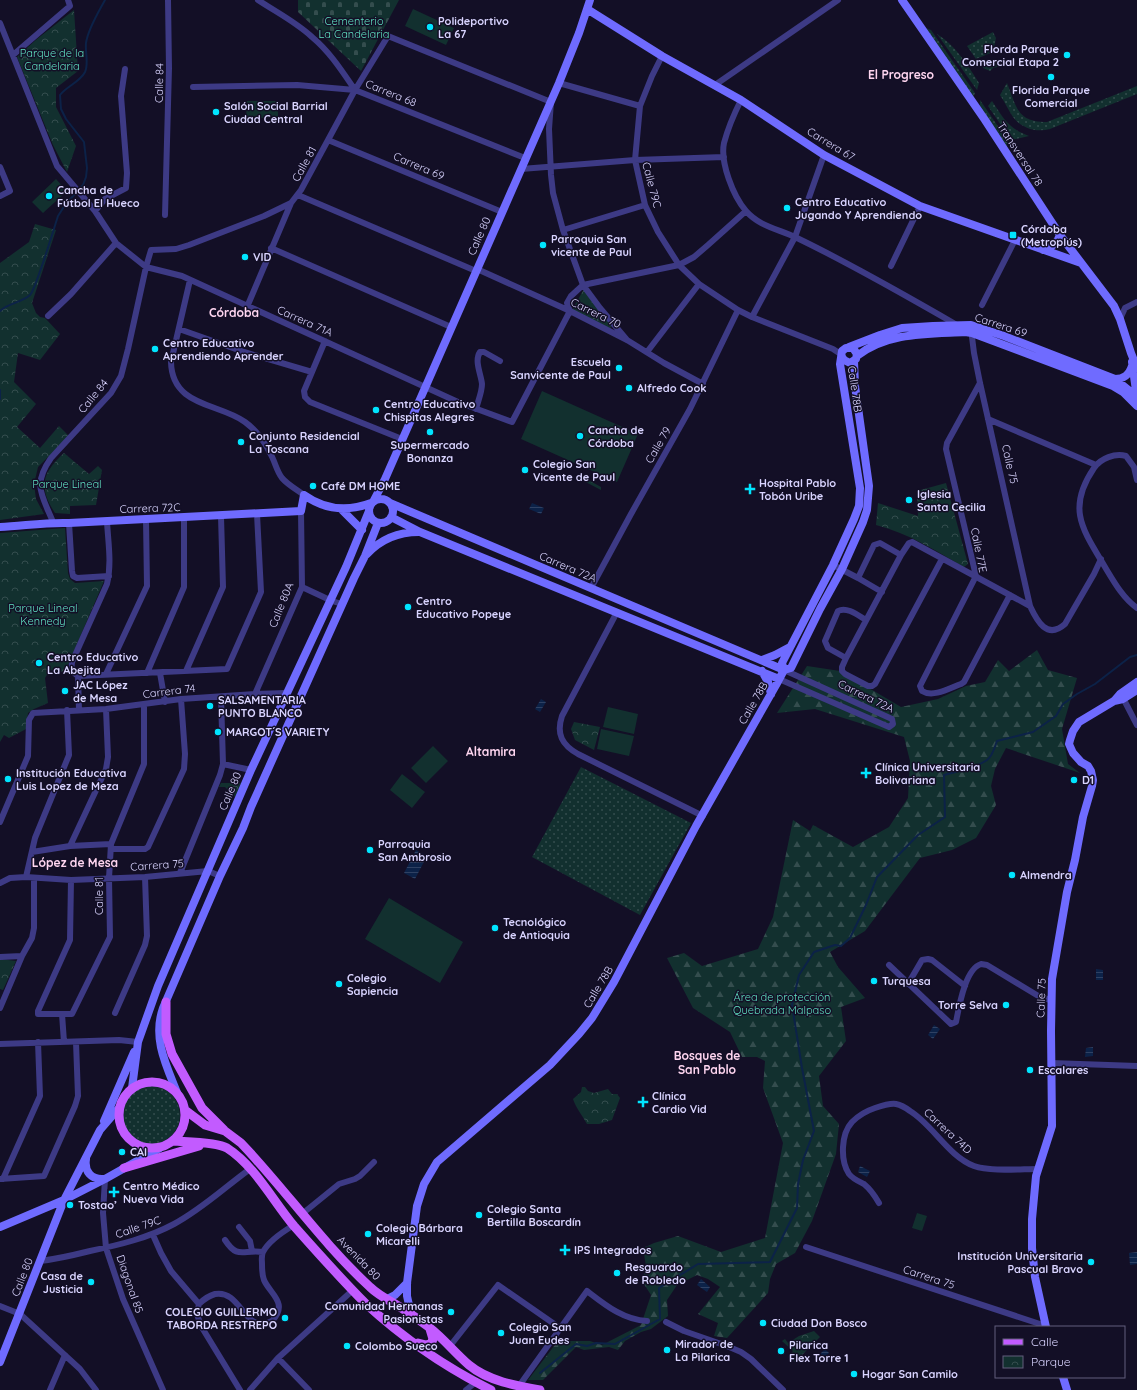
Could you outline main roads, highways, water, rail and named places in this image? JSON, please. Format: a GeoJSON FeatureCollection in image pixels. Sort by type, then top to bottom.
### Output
{"type":"FeatureCollection","features":[{"type":"Feature","properties":{"kind":"main road","name":"Calle 80"},"geometry":{"type":"LineString","coordinates":[[132,1088],[138,1042],[158,986],[251,770],[286,693],[332,601],[362,530],[370,507],[385,479],[525,158],[551,102],[590,0]]}},
{"type":"Feature","properties":{"kind":"main road","name":"Transversal 78"},"geometry":{"type":"LineString","coordinates":[[902,0],[985,120],[1060,235],[1114,306],[1120,319],[1131,353],[1137,398]]}},
{"type":"Feature","properties":{"kind":"main road","name":"Carrera 67"},"geometry":{"type":"LineString","coordinates":[[587,9],[662,56],[741,100],[824,154],[920,206],[1082,263]]}},
{"type":"Feature","properties":{"kind":"main road"},"geometry":{"type":"LineString","coordinates":[[1043,250],[1054,246],[1060,235]]}},
{"type":"Feature","properties":{"kind":"main road","name":"Carrera 69"},"geometry":{"type":"LineString","coordinates":[[844,352],[880,335],[902,328],[959,326],[1004,336],[1115,379],[1137,398]]}},
{"type":"Feature","properties":{"kind":"main road","name":"Carrera 69"},"geometry":{"type":"LineString","coordinates":[[855,359],[874,345],[890,339],[907,336],[958,332],[971,329],[1113,386],[1124,392],[1137,406]]}},
{"type":"Feature","properties":{"kind":"main road"},"geometry":{"type":"LineString","coordinates":[[854,386],[860,362],[874,345]]}},
{"type":"Feature","properties":{"kind":"main road"},"geometry":{"type":"LineString","coordinates":[[855,350],[855,359],[848,362],[844,360],[844,352],[855,350]]}},
{"type":"Feature","properties":{"kind":"main road","name":"Calle 78B"},"geometry":{"type":"LineString","coordinates":[[784,670],[782,663],[833,565],[854,519],[858,506],[860,488],[840,370],[844,352]]}},
{"type":"Feature","properties":{"kind":"main road","name":"Calle 78B"},"geometry":{"type":"LineString","coordinates":[[411,1314],[407,1296],[407,1283],[417,1206],[429,1174],[437,1162],[550,1065],[584,1028],[614,982],[779,678],[784,670],[791,668],[820,609],[842,569],[863,522],[869,486],[854,386],[855,359]]}},
{"type":"Feature","properties":{"kind":"main road"},"geometry":{"type":"LineString","coordinates":[[1115,379],[1120,379],[1126,376],[1134,367]]}},
{"type":"Feature","properties":{"kind":"main road"},"geometry":{"type":"LineString","coordinates":[[370,507],[371,518],[378,523],[385,522],[391,517],[393,510],[389,502],[385,479]]}},
{"type":"Feature","properties":{"kind":"main road","name":"Calle 80A"},"geometry":{"type":"LineString","coordinates":[[301,511],[304,495],[321,505],[341,509]]}},
{"type":"Feature","properties":{"kind":"main road"},"geometry":{"type":"LineString","coordinates":[[370,507],[379,499],[389,502]]}},
{"type":"Feature","properties":{"kind":"main road","name":"Carrera 72A"},"geometry":{"type":"LineString","coordinates":[[389,502],[784,670]]}},
{"type":"Feature","properties":{"kind":"main road"},"geometry":{"type":"LineString","coordinates":[[341,509],[364,506],[370,507]]}},
{"type":"Feature","properties":{"kind":"main road"},"geometry":{"type":"LineString","coordinates":[[341,509],[362,530]]}},
{"type":"Feature","properties":{"kind":"main road","name":"Carrera 72C"},"geometry":{"type":"LineString","coordinates":[[0,527],[53,522],[69,523],[184,518],[301,511]]}},
{"type":"Feature","properties":{"kind":"main road","name":"Carrera 72A"},"geometry":{"type":"LineString","coordinates":[[391,517],[420,532],[779,678]]}},
{"type":"Feature","properties":{"kind":"main road"},"geometry":{"type":"LineString","coordinates":[[0,1227],[64,1200],[105,1179],[174,1141],[181,1132],[184,1121],[184,1110],[162,1053],[159,1035],[160,1017],[220,876],[365,556],[378,523]]}},
{"type":"Feature","properties":{"kind":"main road"},"geometry":{"type":"LineString","coordinates":[[365,556],[372,548],[390,537],[410,532],[420,532]]}},
{"type":"Feature","properties":{"kind":"main road"},"geometry":{"type":"LineString","coordinates":[[539,581],[543,568]]}},
{"type":"Feature","properties":{"kind":"main road"},"geometry":{"type":"LineString","coordinates":[[820,589],[823,594],[820,609]]}},
{"type":"Feature","properties":{"kind":"main road"},"geometry":{"type":"LineString","coordinates":[[762,660],[775,655],[790,646]]}},
{"type":"Feature","properties":{"kind":"main road"},"geometry":{"type":"LineString","coordinates":[[762,671],[768,682],[771,694]]}},
{"type":"Feature","properties":{"kind":"main road","name":"Calle 75"},"geometry":{"type":"LineString","coordinates":[[1046,1326],[1037,1291],[1032,1248],[1033,1208],[1038,1169],[1052,1126],[1051,1000],[1054,967],[1067,892],[1083,817],[1093,780],[1088,766],[1078,760],[1073,754],[1069,744],[1073,731],[1079,722],[1114,701],[1137,682]]}},
{"type":"Feature","properties":{"kind":"main road","name":"Calle 75"},"geometry":{"type":"LineString","coordinates":[[1121,696],[1137,690]]}},
{"type":"Feature","properties":{"kind":"main road"},"geometry":{"type":"LineString","coordinates":[[166,1002],[166,1034],[172,1054],[202,1108],[225,1131]]}},
{"type":"Feature","properties":{"kind":"main road"},"geometry":{"type":"LineString","coordinates":[[100,1130],[138,1042]]}},
{"type":"Feature","properties":{"kind":"main road"},"geometry":{"type":"LineString","coordinates":[[160,1148],[146,1149],[133,1144],[120,1128],[119,1108],[126,1093],[132,1088],[144,1083],[156,1082],[168,1086],[178,1095]]}},
{"type":"Feature","properties":{"kind":"main road","name":"Calle 80"},"geometry":{"type":"LineString","coordinates":[[0,1362],[64,1200],[100,1130],[119,1108]]}},
{"type":"Feature","properties":{"kind":"main road","name":"Avenida 80"},"geometry":{"type":"LineString","coordinates":[[184,1110],[205,1125],[225,1131],[247,1149],[342,1260],[372,1289],[430,1328],[469,1365],[477,1370],[499,1380],[540,1390]]}},
{"type":"Feature","properties":{"kind":"main road"},"geometry":{"type":"LineString","coordinates":[[174,1141],[221,1145],[237,1155],[250,1169],[294,1225],[367,1304],[413,1342],[441,1361],[490,1390]]}},
{"type":"Feature","properties":{"kind":"main road"},"geometry":{"type":"LineString","coordinates":[[124,1168],[206,1144]]}},
{"type":"Feature","properties":{"kind":"main road"},"geometry":{"type":"LineString","coordinates":[[87,1157],[85,1164],[88,1172],[95,1178],[105,1179]]}},
{"type":"Feature","properties":{"kind":"main road"},"geometry":{"type":"LineString","coordinates":[[387,1299],[398,1292],[407,1283]]}},
{"type":"Feature","properties":{"kind":"main road"},"geometry":{"type":"LineString","coordinates":[[413,1342],[426,1346],[431,1344],[433,1339],[430,1328]]}},
{"type":"Feature","properties":{"kind":"main road"},"geometry":{"type":"LineString","coordinates":[[1063,1378],[1067,1390]]}},
{"type":"Feature","properties":{"kind":"water"},"geometry":{"type":"Polygon","coordinates":[[[532,503],[544,508],[541,514],[529,509],[532,503]]]}},
{"type":"Feature","properties":{"kind":"water"},"geometry":{"type":"Polygon","coordinates":[[[541,699],[546,702],[540,712],[535,709],[541,699]]]}},
{"type":"Feature","properties":{"kind":"water"},"geometry":{"type":"Polygon","coordinates":[[[416,850],[427,856],[415,879],[404,873],[416,850]]]}},
{"type":"Feature","properties":{"kind":"water"},"geometry":{"type":"Polygon","coordinates":[[[1096,969],[1103,970],[1103,980],[1096,980],[1096,969]]]}},
{"type":"Feature","properties":{"kind":"water"},"geometry":{"type":"Polygon","coordinates":[[[934,1025],[940,1029],[933,1039],[928,1035],[934,1025]]]}},
{"type":"Feature","properties":{"kind":"water"},"geometry":{"type":"Polygon","coordinates":[[[1093,1047],[1093,1056],[1085,1057],[1086,1048],[1093,1047]]]}},
{"type":"Feature","properties":{"kind":"water"},"geometry":{"type":"Polygon","coordinates":[[[860,1166],[870,1171],[867,1177],[858,1172],[860,1166]]]}},
{"type":"Feature","properties":{"kind":"water"},"geometry":{"type":"Polygon","coordinates":[[[1137,1252],[1137,1264],[1130,1265],[1129,1253],[1137,1252]]]}},
{"type":"Feature","properties":{"kind":"water"},"geometry":{"type":"Polygon","coordinates":[[[701,1279],[710,1287],[707,1292],[697,1285],[701,1279]]]}},
{"type":"Feature","properties":{"kind":"water"},"geometry":{"type":"Polygon","coordinates":[[[825,1349],[829,1353],[820,1362],[816,1358],[825,1349]]]}},
{"type":"Feature","properties":{"kind":"waterway"},"geometry":{"type":"LineString","coordinates":[[0,311],[3,308],[23,300],[30,295],[40,271],[58,216],[65,205],[83,185],[86,177],[87,168],[84,142],[66,119],[61,109],[60,95],[80,79],[85,72],[87,65],[87,38],[105,0]]}},
{"type":"Feature","properties":{"kind":"waterway"},"geometry":{"type":"LineString","coordinates":[[0,390],[0,399]]}},
{"type":"Feature","properties":{"kind":"waterway"},"geometry":{"type":"LineString","coordinates":[[540,1373],[576,1344],[587,1346],[596,1343],[615,1344],[660,1319],[659,1288],[698,1264],[770,1262],[797,1208],[798,1184],[803,1160],[814,1131],[792,1005],[799,975],[814,952],[835,945],[841,946],[850,938],[866,905],[877,877],[918,835],[945,817],[944,775],[983,763],[989,759],[997,741],[1033,732],[1056,716],[1063,704],[1095,684],[1130,657],[1137,655]]}},
{"type":"Feature","properties":{"kind":"place","name":"Polideportivo La 67"},"geometry":{"type":"Point","coordinates":[430,27]}},
{"type":"Feature","properties":{"kind":"place","name":"Florda Parque Comercial Etapa 2"},"geometry":{"type":"Point","coordinates":[1067,55]}},
{"type":"Feature","properties":{"kind":"place","name":"Florida Parque Comercial"},"geometry":{"type":"Point","coordinates":[1051,77]}},
{"type":"Feature","properties":{"kind":"place","name":"Salón Social Barrial Ciudad Central"},"geometry":{"type":"Point","coordinates":[216,112]}},
{"type":"Feature","properties":{"kind":"place","name":"Cancha de Fútbol El Hueco"},"geometry":{"type":"Point","coordinates":[49,196]}},
{"type":"Feature","properties":{"kind":"place","name":"Centro Educativo Jugando Y Aprendiendo"},"geometry":{"type":"Point","coordinates":[787,208]}},
{"type":"Feature","properties":{"kind":"place","name":"Córdoba (Metroplús)"},"geometry":{"type":"Point","coordinates":[1013,235]}},
{"type":"Feature","properties":{"kind":"place","name":"Parroquia San vicente de Paul"},"geometry":{"type":"Point","coordinates":[543,245]}},
{"type":"Feature","properties":{"kind":"place","name":"VID"},"geometry":{"type":"Point","coordinates":[245,257]}},
{"type":"Feature","properties":{"kind":"place","name":"Centro Educativo Aprendiendo Aprender"},"geometry":{"type":"Point","coordinates":[155,349]}},
{"type":"Feature","properties":{"kind":"place","name":"Escuela Sanvicente de Paul"},"geometry":{"type":"Point","coordinates":[619,368]}},
{"type":"Feature","properties":{"kind":"place","name":"Alfredo Cook"},"geometry":{"type":"Point","coordinates":[629,388]}},
{"type":"Feature","properties":{"kind":"place","name":"Centro Educativo Chispitas Alegres"},"geometry":{"type":"Point","coordinates":[376,410]}},
{"type":"Feature","properties":{"kind":"place","name":"Supermercado Bonanza"},"geometry":{"type":"Point","coordinates":[430,432]}},
{"type":"Feature","properties":{"kind":"place","name":"Cancha de Córdoba"},"geometry":{"type":"Point","coordinates":[580,436]}},
{"type":"Feature","properties":{"kind":"place","name":"Conjunto Residencial La Toscana"},"geometry":{"type":"Point","coordinates":[241,442]}},
{"type":"Feature","properties":{"kind":"place","name":"Colegio San Vicente de Paul"},"geometry":{"type":"Point","coordinates":[525,470]}},
{"type":"Feature","properties":{"kind":"place","name":"Café DM HOME"},"geometry":{"type":"Point","coordinates":[313,486]}},
{"type":"Feature","properties":{"kind":"place","name":"Hospital Pablo Tobón Uribe"},"geometry":{"type":"Point","coordinates":[750,489]}},
{"type":"Feature","properties":{"kind":"place","name":"Iglesia Santa Cecilia"},"geometry":{"type":"Point","coordinates":[909,500]}},
{"type":"Feature","properties":{"kind":"place","name":"Centro Educativo Popeye"},"geometry":{"type":"Point","coordinates":[408,607]}},
{"type":"Feature","properties":{"kind":"place","name":"Centro Educativo La Abejita"},"geometry":{"type":"Point","coordinates":[39,663]}},
{"type":"Feature","properties":{"kind":"place","name":"JAC López de Mesa"},"geometry":{"type":"Point","coordinates":[65,691]}},
{"type":"Feature","properties":{"kind":"place","name":"SALSAMENTARIA PUNTO BLANCO"},"geometry":{"type":"Point","coordinates":[210,706]}},
{"type":"Feature","properties":{"kind":"place","name":"MARGOT´S VARIETY"},"geometry":{"type":"Point","coordinates":[218,732]}},
{"type":"Feature","properties":{"kind":"place","name":"Clínica Universitaria Bolivariana"},"geometry":{"type":"Point","coordinates":[866,773]}},
{"type":"Feature","properties":{"kind":"place","name":"Institución Educativa Luis Lopez de Meza"},"geometry":{"type":"Point","coordinates":[8,779]}},
{"type":"Feature","properties":{"kind":"place","name":"D1"},"geometry":{"type":"Point","coordinates":[1074,780]}},
{"type":"Feature","properties":{"kind":"place","name":"Parroquia San Ambrosio"},"geometry":{"type":"Point","coordinates":[370,850]}},
{"type":"Feature","properties":{"kind":"place","name":"Almendra"},"geometry":{"type":"Point","coordinates":[1012,875]}},
{"type":"Feature","properties":{"kind":"place","name":"Tecnológico de Antioquia"},"geometry":{"type":"Point","coordinates":[495,928]}},
{"type":"Feature","properties":{"kind":"place","name":"Turquesa"},"geometry":{"type":"Point","coordinates":[874,981]}},
{"type":"Feature","properties":{"kind":"place","name":"Colegio Sapiencia"},"geometry":{"type":"Point","coordinates":[339,984]}},
{"type":"Feature","properties":{"kind":"place","name":"Torre Selva"},"geometry":{"type":"Point","coordinates":[1006,1005]}},
{"type":"Feature","properties":{"kind":"place","name":"Escalares"},"geometry":{"type":"Point","coordinates":[1030,1070]}},
{"type":"Feature","properties":{"kind":"place","name":"Clínica Cardio Vid"},"geometry":{"type":"Point","coordinates":[643,1102]}},
{"type":"Feature","properties":{"kind":"place","name":"CAI"},"geometry":{"type":"Point","coordinates":[122,1152]}},
{"type":"Feature","properties":{"kind":"place","name":"Centro Médico Nueva Vida"},"geometry":{"type":"Point","coordinates":[114,1192]}},
{"type":"Feature","properties":{"kind":"place","name":"Tostao’"},"geometry":{"type":"Point","coordinates":[70,1205]}},
{"type":"Feature","properties":{"kind":"place","name":"Colegio Santa Bertilla Boscardín"},"geometry":{"type":"Point","coordinates":[479,1215]}},
{"type":"Feature","properties":{"kind":"place","name":"Colegio Bárbara Micarelli"},"geometry":{"type":"Point","coordinates":[368,1234]}},
{"type":"Feature","properties":{"kind":"place","name":"IPS Integrados"},"geometry":{"type":"Point","coordinates":[565,1250]}},
{"type":"Feature","properties":{"kind":"place","name":"Institución Universitaria Pascual Bravo"},"geometry":{"type":"Point","coordinates":[1091,1262]}},
{"type":"Feature","properties":{"kind":"place","name":"Resguardo de Robledo"},"geometry":{"type":"Point","coordinates":[617,1273]}},
{"type":"Feature","properties":{"kind":"place","name":"Casa de Justicia"},"geometry":{"type":"Point","coordinates":[91,1282]}},
{"type":"Feature","properties":{"kind":"place","name":"Comunidad Hermanas Pasionistas"},"geometry":{"type":"Point","coordinates":[451,1312]}},
{"type":"Feature","properties":{"kind":"place","name":"COLEGIO GUILLERMO TABORDA RESTREPO"},"geometry":{"type":"Point","coordinates":[285,1318]}},
{"type":"Feature","properties":{"kind":"place","name":"Ciudad Don Bosco"},"geometry":{"type":"Point","coordinates":[763,1323]}},
{"type":"Feature","properties":{"kind":"place","name":"Colegio San Juan Eudes"},"geometry":{"type":"Point","coordinates":[501,1333]}},
{"type":"Feature","properties":{"kind":"place","name":"Colombo Sueco"},"geometry":{"type":"Point","coordinates":[347,1346]}},
{"type":"Feature","properties":{"kind":"place","name":"Mirador de La Pilarica"},"geometry":{"type":"Point","coordinates":[667,1350]}},
{"type":"Feature","properties":{"kind":"place","name":"Pilarica Flex Torre 1"},"geometry":{"type":"Point","coordinates":[781,1351]}},
{"type":"Feature","properties":{"kind":"place","name":"Hogar San Camilo"},"geometry":{"type":"Point","coordinates":[854,1374]}},
{"type":"Feature","properties":{"kind":"district","name":"El Progreso"},"geometry":{"type":"Point","coordinates":[901,75]}},
{"type":"Feature","properties":{"kind":"district","name":"Córdoba"},"geometry":{"type":"Point","coordinates":[234,313]}},
{"type":"Feature","properties":{"kind":"district","name":"Altamira"},"geometry":{"type":"Point","coordinates":[491,752]}},
{"type":"Feature","properties":{"kind":"district","name":"López de Mesa"},"geometry":{"type":"Point","coordinates":[75,863]}},
{"type":"Feature","properties":{"kind":"district","name":"Bosques de San Pablo"},"geometry":{"type":"Point","coordinates":[707,1063]}},
{"type":"Feature","properties":{"kind":"park label","name":"Cementerio La Candelaria"},"geometry":{"type":"Point","coordinates":[354,27]}},
{"type":"Feature","properties":{"kind":"park label","name":"Parque de la Candelaria"},"geometry":{"type":"Point","coordinates":[52,59]}},
{"type":"Feature","properties":{"kind":"park label","name":"Parque Lineal"},"geometry":{"type":"Point","coordinates":[67,484]}},
{"type":"Feature","properties":{"kind":"park label","name":"Parque Lineal Kennedy"},"geometry":{"type":"Point","coordinates":[43,614]}},
{"type":"Feature","properties":{"kind":"park label","name":"Área de protección Quebrada Malpaso"},"geometry":{"type":"Point","coordinates":[782,1003]}}]}
